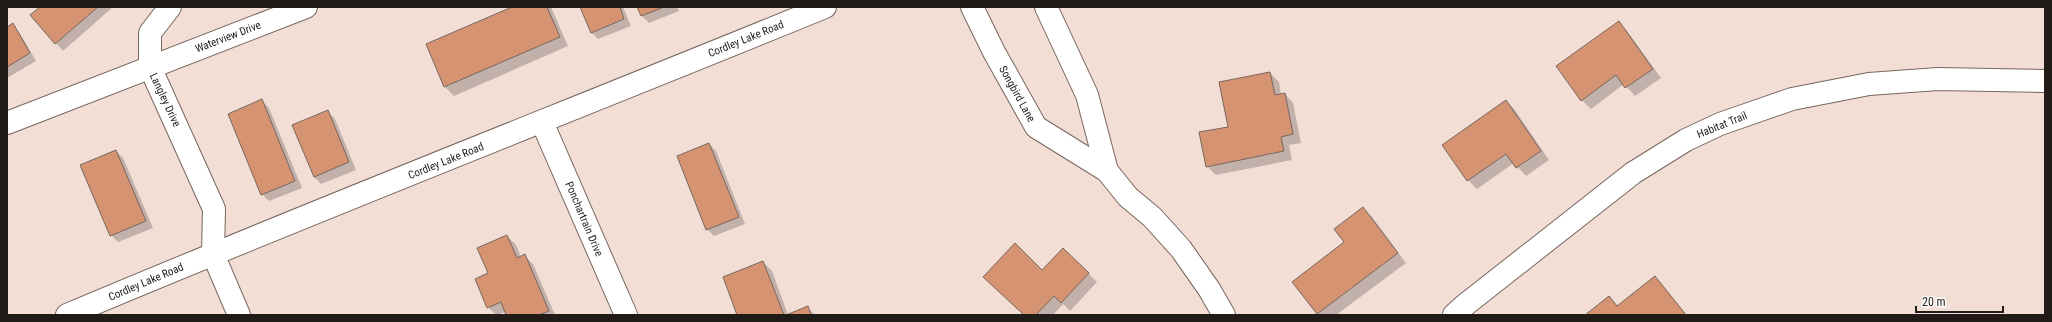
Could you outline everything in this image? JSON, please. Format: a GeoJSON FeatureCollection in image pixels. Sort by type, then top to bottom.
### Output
{"type":"FeatureCollection","features":[{"type":"Feature","properties":{"kind":"street"},"geometry":{"type":"LineString","coordinates":[[150,67],[150,33],[170,7]]}},
{"type":"Feature","properties":{"kind":"street","name":"Waterview Drive"},"geometry":{"type":"LineString","coordinates":[[150,67],[306,7]]}},
{"type":"Feature","properties":{"kind":"street","name":"Cordley Lake Road"},"geometry":{"type":"LineString","coordinates":[[67,315],[213,254],[825,7]]}},
{"type":"Feature","properties":{"kind":"street","name":"Songbird Lane"},"geometry":{"type":"LineString","coordinates":[[972,7],[994,52],[1036,127],[1107,171],[1128,197],[1152,217],[1181,249],[1209,289],[1224,315]]}},
{"type":"Feature","properties":{"kind":"street","name":"Songbird Lane"},"geometry":{"type":"LineString","coordinates":[[1046,7],[1087,95],[1107,171]]}},
{"type":"Feature","properties":{"kind":"street","name":"Langley Drive"},"geometry":{"type":"LineString","coordinates":[[7,123],[150,67],[214,209],[213,254]]}},
{"type":"Feature","properties":{"kind":"street","name":"Habitat Trail"},"geometry":{"type":"LineString","coordinates":[[1454,315],[1465,304],[1632,173],[1686,140],[1720,124],[1792,99],[1869,84],[1938,79],[2045,81]]}},
{"type":"Feature","properties":{"kind":"street","name":"Ponchartrain Drive"},"geometry":{"type":"LineString","coordinates":[[542,122],[626,315]]}},
{"type":"Feature","properties":{"kind":"street"},"geometry":{"type":"LineString","coordinates":[[213,254],[239,315]]}},
{"type":"Feature","properties":{"kind":"building"},"geometry":{"type":"Polygon","coordinates":[[[40,7],[98,7],[55,44],[30,15],[40,7]]]}},
{"type":"Feature","properties":{"kind":"building"},"geometry":{"type":"Polygon","coordinates":[[[512,7],[547,7],[560,37],[444,87],[426,44],[512,7]]]}},
{"type":"Feature","properties":{"kind":"building"},"geometry":{"type":"Polygon","coordinates":[[[580,7],[620,7],[624,19],[591,33],[580,7]]]}},
{"type":"Feature","properties":{"kind":"building"},"geometry":{"type":"Polygon","coordinates":[[[637,7],[664,7],[641,16],[637,7]]]}},
{"type":"Feature","properties":{"kind":"building"},"geometry":{"type":"Polygon","coordinates":[[[1619,21],[1653,69],[1625,88],[1616,75],[1581,101],[1556,66],[1619,21]]]}},
{"type":"Feature","properties":{"kind":"building"},"geometry":{"type":"Polygon","coordinates":[[[13,23],[30,53],[7,67],[7,27],[13,23]]]}},
{"type":"Feature","properties":{"kind":"building"},"geometry":{"type":"Polygon","coordinates":[[[1270,72],[1275,95],[1285,93],[1293,134],[1281,137],[1284,151],[1206,167],[1199,132],[1228,127],[1219,82],[1270,72]]]}},
{"type":"Feature","properties":{"kind":"building"},"geometry":{"type":"Polygon","coordinates":[[[262,99],[295,181],[261,195],[228,114],[262,99]]]}},
{"type":"Feature","properties":{"kind":"building"},"geometry":{"type":"Polygon","coordinates":[[[1506,100],[1541,151],[1516,168],[1506,154],[1467,181],[1442,145],[1506,100]]]}},
{"type":"Feature","properties":{"kind":"building"},"geometry":{"type":"Polygon","coordinates":[[[328,110],[349,162],[314,177],[292,125],[328,110]]]}},
{"type":"Feature","properties":{"kind":"building"},"geometry":{"type":"Polygon","coordinates":[[[709,143],[739,217],[706,230],[677,156],[709,143]]]}},
{"type":"Feature","properties":{"kind":"building"},"geometry":{"type":"Polygon","coordinates":[[[116,150],[146,221],[110,236],[80,165],[116,150]]]}},
{"type":"Feature","properties":{"kind":"building"},"geometry":{"type":"Polygon","coordinates":[[[1363,207],[1398,253],[1317,314],[1292,282],[1344,242],[1334,229],[1363,207]]]}},
{"type":"Feature","properties":{"kind":"building"},"geometry":{"type":"Polygon","coordinates":[[[507,235],[517,258],[525,254],[549,311],[539,315],[506,315],[501,302],[487,308],[475,279],[488,273],[477,248],[507,235]]]}},
{"type":"Feature","properties":{"kind":"building"},"geometry":{"type":"Polygon","coordinates":[[[1015,243],[1042,270],[1063,248],[1089,273],[1061,303],[1054,296],[1036,315],[1024,315],[983,277],[1015,243]]]}},
{"type":"Feature","properties":{"kind":"building"},"geometry":{"type":"Polygon","coordinates":[[[763,261],[784,315],[737,315],[723,277],[763,261]]]}},
{"type":"Feature","properties":{"kind":"building"},"geometry":{"type":"Polygon","coordinates":[[[1655,276],[1686,315],[1585,315],[1609,296],[1617,306],[1655,276]]]}},
{"type":"Feature","properties":{"kind":"building"},"geometry":{"type":"Polygon","coordinates":[[[808,306],[811,315],[786,315],[808,306]]]}}]}
